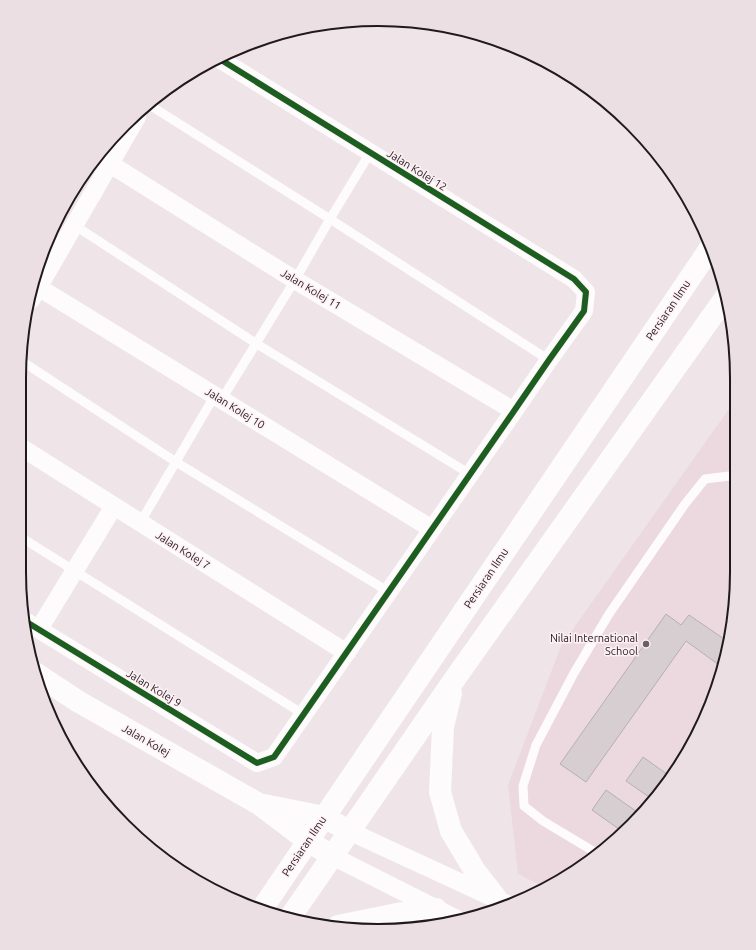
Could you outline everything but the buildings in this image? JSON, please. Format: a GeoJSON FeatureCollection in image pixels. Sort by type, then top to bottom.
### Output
{"type":"FeatureCollection","features":[{"type":"Feature","properties":{"kind":"main road","name":"Persiaran Ilmu"},"geometry":{"type":"LineString","coordinates":[[265,905],[707,253]]}},
{"type":"Feature","properties":{"kind":"main road"},"geometry":{"type":"LineString","coordinates":[[292,913],[454,680],[722,303]]}},
{"type":"Feature","properties":{"kind":"main road","name":"Jalan Kolej"},"geometry":{"type":"LineString","coordinates":[[43,678],[79,702],[258,804]]}},
{"type":"Feature","properties":{"kind":"main road"},"geometry":{"type":"LineString","coordinates":[[454,680],[442,727],[440,792],[451,831],[475,871],[501,901]]}},
{"type":"Feature","properties":{"kind":"main road"},"geometry":{"type":"LineString","coordinates":[[258,804],[324,817],[350,831]]}},
{"type":"Feature","properties":{"kind":"main road"},"geometry":{"type":"LineString","coordinates":[[258,804],[308,841],[332,856]]}},
{"type":"Feature","properties":{"kind":"main road"},"geometry":{"type":"LineString","coordinates":[[353,923],[397,914],[436,909]]}},
{"type":"Feature","properties":{"kind":"street","name":"Jalan Kolej 12"},"geometry":{"type":"LineString","coordinates":[[223,61],[574,279],[586,292],[584,311],[549,360]]}},
{"type":"Feature","properties":{"kind":"street"},"geometry":{"type":"LineString","coordinates":[[38,286],[131,127]]}},
{"type":"Feature","properties":{"kind":"street","name":"Jalan Kolej 11"},"geometry":{"type":"LineString","coordinates":[[110,164],[296,280],[514,410]]}},
{"type":"Feature","properties":{"kind":"street","name":"Jalan Kolej 10"},"geometry":{"type":"LineString","coordinates":[[36,294],[219,397],[432,529]]}},
{"type":"Feature","properties":{"kind":"street"},"geometry":{"type":"LineString","coordinates":[[304,714],[549,360]]}},
{"type":"Feature","properties":{"kind":"street","name":"Jalan Kolej 7"},"geometry":{"type":"LineString","coordinates":[[26,450],[347,653]]}},
{"type":"Feature","properties":{"kind":"street"},"geometry":{"type":"LineString","coordinates":[[32,625],[74,571],[114,506]]}},
{"type":"Feature","properties":{"kind":"street","name":"Jalan Kolej 9"},"geometry":{"type":"LineString","coordinates":[[32,625],[257,763],[274,757],[304,714]]}},
{"type":"Feature","properties":{"kind":"street"},"geometry":{"type":"LineString","coordinates":[[350,831],[501,901]]}},
{"type":"Feature","properties":{"kind":"street"},"geometry":{"type":"LineString","coordinates":[[332,856],[451,916]]}},
{"type":"Feature","properties":{"kind":"lane"},"geometry":{"type":"LineString","coordinates":[[153,107],[549,360]]}},
{"type":"Feature","properties":{"kind":"lane"},"geometry":{"type":"LineString","coordinates":[[140,523],[176,462],[219,397],[257,344],[370,153]]}},
{"type":"Feature","properties":{"kind":"lane"},"geometry":{"type":"LineString","coordinates":[[74,226],[257,344],[470,474]]}},
{"type":"Feature","properties":{"kind":"lane"},"geometry":{"type":"LineString","coordinates":[[27,364],[176,462],[389,592]]}},
{"type":"Feature","properties":{"kind":"lane"},"geometry":{"type":"LineString","coordinates":[[592,851],[543,821],[524,806],[523,786],[536,745],[574,673],[609,614],[685,504],[705,479],[730,476]]}},
{"type":"Feature","properties":{"kind":"lane"},"geometry":{"type":"LineString","coordinates":[[26,540],[304,714]]}},
{"type":"Feature","properties":{"kind":"shaded area","name":"Nilai International School"},"geometry":{"type":"Polygon","coordinates":[[[730,407],[730,572],[727,618],[718,663],[703,707],[694,728],[671,768],[643,804],[610,837],[574,865],[540,885],[518,874],[508,785],[561,646],[730,407]]]}},
{"type":"Feature","properties":{"kind":"cycle path"},"geometry":{"type":"LineString","coordinates":[[30,624],[257,763],[274,757],[584,311],[586,292],[574,279],[223,61]]}},
{"type":"Feature","properties":{"kind":"place","name":"Nilai International School"},"geometry":{"type":"Point","coordinates":[646,644]}}]}
